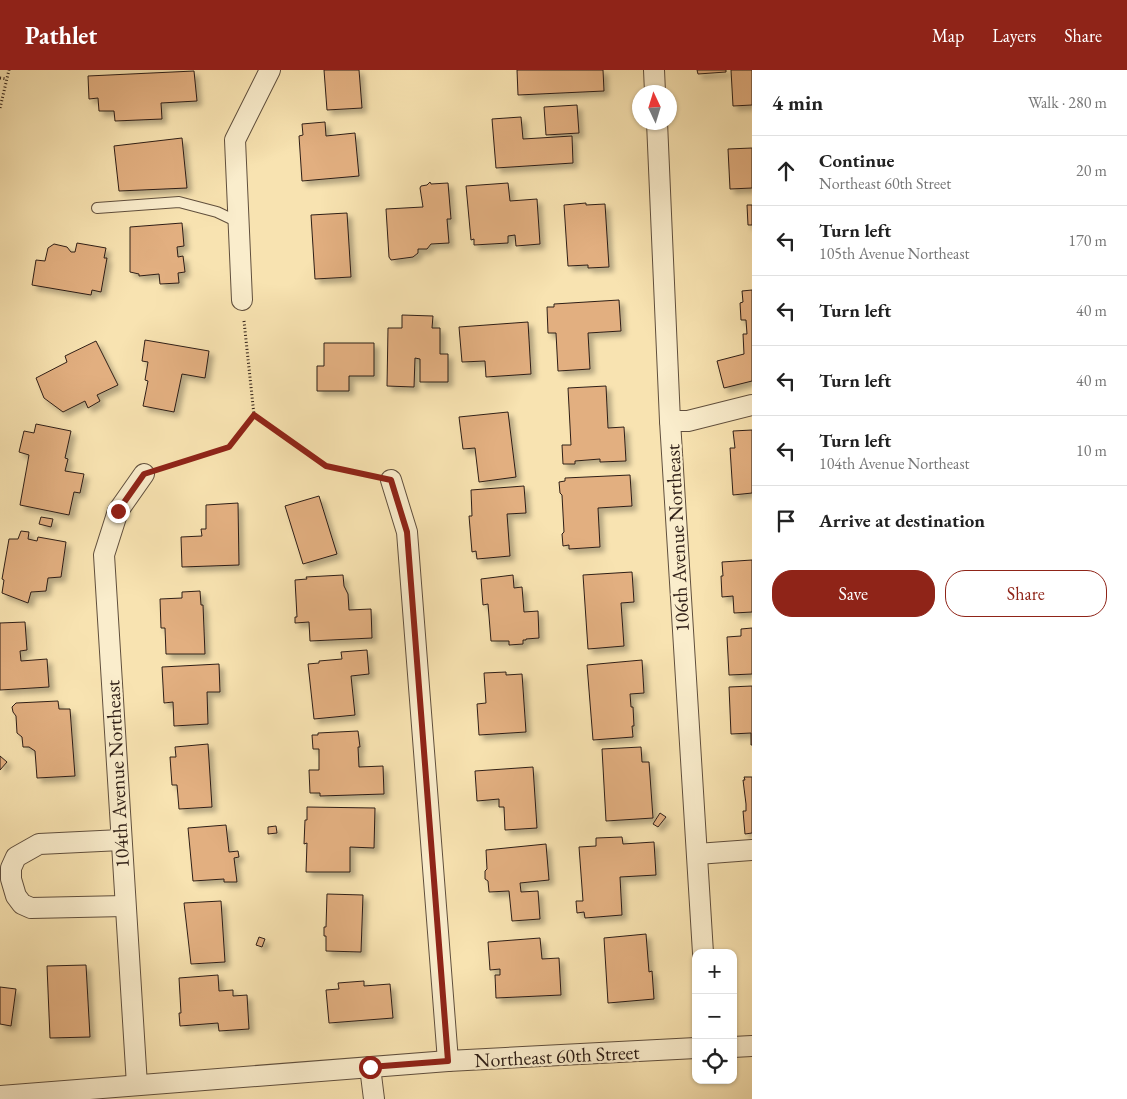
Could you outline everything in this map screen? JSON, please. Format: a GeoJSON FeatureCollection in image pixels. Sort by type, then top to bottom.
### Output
{"type":"FeatureCollection","features":[{"type":"Feature","properties":{"kind":"street"},"geometry":{"type":"LineString","coordinates":[[242,300],[235,140],[270,70]]}},
{"type":"Feature","properties":{"kind":"street"},"geometry":{"type":"LineString","coordinates":[[654,70],[655,85]]}},
{"type":"Feature","properties":{"kind":"street","name":"106th Avenue Northeast"},"geometry":{"type":"LineString","coordinates":[[657,130],[670,421],[703,949]]}},
{"type":"Feature","properties":{"kind":"street"},"geometry":{"type":"LineString","coordinates":[[670,421],[688,420],[752,406]]}},
{"type":"Feature","properties":{"kind":"street","name":"104th Avenue Northeast"},"geometry":{"type":"LineString","coordinates":[[137,1085],[104,555],[118,511],[144,474]]}},
{"type":"Feature","properties":{"kind":"street"},"geometry":{"type":"LineString","coordinates":[[391,480],[407,532],[448,1061]]}},
{"type":"Feature","properties":{"kind":"street"},"geometry":{"type":"LineString","coordinates":[[121,840],[39,844],[16,857],[11,868],[11,879],[16,896],[22,904],[31,908],[125,906]]}},
{"type":"Feature","properties":{"kind":"street"},"geometry":{"type":"LineString","coordinates":[[697,854],[752,850]]}},
{"type":"Feature","properties":{"kind":"street"},"geometry":{"type":"LineString","coordinates":[[737,1047],[752,1046]]}},
{"type":"Feature","properties":{"kind":"street","name":"Northeast 60th Street"},"geometry":{"type":"LineString","coordinates":[[0,1096],[97,1093],[137,1085],[448,1061],[692,1048]]}},
{"type":"Feature","properties":{"kind":"street"},"geometry":{"type":"LineString","coordinates":[[370,1067],[374,1099]]}},
{"type":"Feature","properties":{"kind":"lane"},"geometry":{"type":"LineString","coordinates":[[97,208],[179,202],[217,212],[238,222]]}},
{"type":"Feature","properties":{"kind":"path"},"geometry":{"type":"LineString","coordinates":[[0,108],[9,70]]}},
{"type":"Feature","properties":{"kind":"path"},"geometry":{"type":"LineString","coordinates":[[0,78],[7,79]]}},
{"type":"Feature","properties":{"kind":"path"},"geometry":{"type":"LineString","coordinates":[[144,474],[229,447],[254,415],[242,300]]}},
{"type":"Feature","properties":{"kind":"path"},"geometry":{"type":"LineString","coordinates":[[254,415],[326,466],[391,480]]}},
{"type":"Feature","properties":{"kind":"building"},"geometry":{"type":"Polygon","coordinates":[[[324,70],[359,70],[362,108],[327,110],[324,70]]]}},
{"type":"Feature","properties":{"kind":"building"},"geometry":{"type":"Polygon","coordinates":[[[517,70],[603,70],[604,91],[518,95],[517,70]]]}},
{"type":"Feature","properties":{"kind":"building"},"geometry":{"type":"Polygon","coordinates":[[[697,70],[726,70],[726,72],[698,74],[697,70]]]}},
{"type":"Feature","properties":{"kind":"building"},"geometry":{"type":"Polygon","coordinates":[[[731,70],[752,70],[752,105],[733,106],[731,70]]]}},
{"type":"Feature","properties":{"kind":"building"},"geometry":{"type":"Polygon","coordinates":[[[194,71],[197,101],[161,103],[162,119],[115,121],[114,111],[99,111],[98,98],[89,99],[88,76],[194,71]]]}},
{"type":"Feature","properties":{"kind":"building"},"geometry":{"type":"Polygon","coordinates":[[[577,105],[579,133],[546,135],[544,107],[577,105]]]}},
{"type":"Feature","properties":{"kind":"building"},"geometry":{"type":"Polygon","coordinates":[[[521,117],[523,139],[572,136],[573,163],[496,168],[492,119],[521,117]]]}},
{"type":"Feature","properties":{"kind":"building"},"geometry":{"type":"Polygon","coordinates":[[[325,122],[326,136],[355,133],[359,176],[302,181],[299,136],[303,135],[302,124],[325,122]]]}},
{"type":"Feature","properties":{"kind":"building"},"geometry":{"type":"Polygon","coordinates":[[[182,138],[187,188],[119,191],[114,146],[182,138]]]}},
{"type":"Feature","properties":{"kind":"building"},"geometry":{"type":"Polygon","coordinates":[[[752,148],[752,188],[730,189],[728,149],[752,148]]]}},
{"type":"Feature","properties":{"kind":"building"},"geometry":{"type":"Polygon","coordinates":[[[430,182],[431,184],[448,183],[451,219],[447,219],[449,243],[431,244],[427,249],[418,249],[418,253],[413,257],[391,260],[389,257],[386,209],[423,207],[420,188],[430,182]]]}},
{"type":"Feature","properties":{"kind":"building"},"geometry":{"type":"Polygon","coordinates":[[[508,183],[510,201],[537,199],[540,244],[516,246],[515,235],[508,236],[508,243],[474,245],[474,239],[471,240],[466,186],[508,183]]]}},
{"type":"Feature","properties":{"kind":"building"},"geometry":{"type":"Polygon","coordinates":[[[586,203],[586,205],[605,204],[609,267],[588,268],[588,265],[568,266],[564,205],[586,203]]]}},
{"type":"Feature","properties":{"kind":"building"},"geometry":{"type":"Polygon","coordinates":[[[747,205],[752,205],[752,225],[748,225],[747,205]]]}},
{"type":"Feature","properties":{"kind":"building"},"geometry":{"type":"Polygon","coordinates":[[[347,213],[351,277],[315,279],[311,215],[347,213]]]}},
{"type":"Feature","properties":{"kind":"building"},"geometry":{"type":"Polygon","coordinates":[[[182,223],[184,246],[177,247],[178,257],[183,256],[185,272],[178,273],[179,283],[160,284],[159,274],[139,276],[139,274],[130,272],[130,227],[182,223]]]}},
{"type":"Feature","properties":{"kind":"building"},"geometry":{"type":"Polygon","coordinates":[[[77,243],[106,248],[104,258],[107,258],[101,292],[92,290],[91,295],[32,285],[36,260],[45,261],[48,248],[54,244],[67,247],[71,252],[75,252],[77,243]]]}},
{"type":"Feature","properties":{"kind":"building"},"geometry":{"type":"Polygon","coordinates":[[[752,290],[752,381],[724,388],[717,361],[744,354],[743,334],[747,334],[746,320],[741,320],[740,303],[743,302],[742,291],[752,290]]]}},
{"type":"Feature","properties":{"kind":"building"},"geometry":{"type":"Polygon","coordinates":[[[619,300],[621,331],[588,333],[590,369],[558,371],[556,333],[548,333],[547,307],[554,307],[554,304],[619,300]]]}},
{"type":"Feature","properties":{"kind":"building"},"geometry":{"type":"Polygon","coordinates":[[[402,315],[433,316],[432,328],[440,328],[440,354],[448,354],[448,382],[420,382],[420,359],[415,358],[414,387],[387,386],[388,328],[402,328],[402,315]]]}},
{"type":"Feature","properties":{"kind":"building"},"geometry":{"type":"Polygon","coordinates":[[[528,322],[531,374],[486,377],[485,361],[462,362],[459,327],[528,322]]]}},
{"type":"Feature","properties":{"kind":"building"},"geometry":{"type":"Polygon","coordinates":[[[145,340],[209,351],[205,378],[182,374],[174,412],[143,406],[148,381],[145,380],[148,362],[142,361],[145,340]]]}},
{"type":"Feature","properties":{"kind":"building"},"geometry":{"type":"Polygon","coordinates":[[[96,341],[118,385],[97,395],[100,401],[88,408],[85,401],[63,412],[44,398],[36,378],[67,362],[65,356],[96,341]]]}},
{"type":"Feature","properties":{"kind":"building"},"geometry":{"type":"Polygon","coordinates":[[[324,343],[374,343],[374,376],[349,376],[349,391],[317,391],[317,366],[324,366],[324,343]]]}},
{"type":"Feature","properties":{"kind":"building"},"geometry":{"type":"Polygon","coordinates":[[[606,386],[608,428],[624,427],[626,461],[600,462],[600,459],[575,461],[575,464],[563,464],[562,445],[571,445],[568,388],[606,386]]]}},
{"type":"Feature","properties":{"kind":"building"},"geometry":{"type":"Polygon","coordinates":[[[508,412],[516,477],[479,482],[475,448],[463,449],[459,417],[508,412]]]}},
{"type":"Feature","properties":{"kind":"building"},"geometry":{"type":"Polygon","coordinates":[[[36,424],[71,431],[65,458],[68,459],[65,471],[84,474],[80,493],[74,492],[69,515],[20,505],[29,455],[19,452],[24,431],[34,433],[36,424]]]}},
{"type":"Feature","properties":{"kind":"building"},"geometry":{"type":"Polygon","coordinates":[[[752,430],[752,493],[733,495],[730,448],[735,448],[733,431],[752,430]]]}},
{"type":"Feature","properties":{"kind":"building"},"geometry":{"type":"Polygon","coordinates":[[[630,475],[632,506],[598,508],[600,547],[569,549],[569,545],[563,546],[562,495],[559,482],[565,481],[565,478],[630,475]]]}},
{"type":"Feature","properties":{"kind":"building"},"geometry":{"type":"Polygon","coordinates":[[[524,486],[526,513],[507,514],[510,556],[477,559],[476,551],[472,552],[469,516],[472,516],[471,490],[524,486]]]}},
{"type":"Feature","properties":{"kind":"building"},"geometry":{"type":"Polygon","coordinates":[[[319,496],[337,554],[303,564],[285,506],[319,496]]]}},
{"type":"Feature","properties":{"kind":"building"},"geometry":{"type":"Polygon","coordinates":[[[238,503],[239,565],[182,567],[181,537],[202,536],[201,529],[206,529],[206,505],[238,503]]]}},
{"type":"Feature","properties":{"kind":"building"},"geometry":{"type":"Polygon","coordinates":[[[41,517],[53,519],[51,527],[39,524],[41,517]]]}},
{"type":"Feature","properties":{"kind":"building"},"geometry":{"type":"Polygon","coordinates":[[[21,531],[29,532],[28,539],[37,541],[38,537],[66,542],[61,577],[48,578],[46,591],[31,592],[28,603],[2,593],[4,580],[2,579],[9,539],[18,539],[21,531]]]}},
{"type":"Feature","properties":{"kind":"building"},"geometry":{"type":"Polygon","coordinates":[[[752,560],[752,612],[734,613],[733,596],[722,597],[722,562],[752,560]]]}},
{"type":"Feature","properties":{"kind":"building"},"geometry":{"type":"Polygon","coordinates":[[[632,572],[634,602],[621,603],[624,646],[588,649],[583,575],[632,572]]]}},
{"type":"Feature","properties":{"kind":"building"},"geometry":{"type":"Polygon","coordinates":[[[343,575],[344,586],[348,594],[349,610],[371,609],[372,638],[310,641],[309,622],[295,623],[295,617],[297,617],[295,580],[307,579],[306,577],[343,575]]]}},
{"type":"Feature","properties":{"kind":"building"},"geometry":{"type":"Polygon","coordinates":[[[513,575],[514,588],[522,587],[524,612],[538,611],[539,638],[523,640],[523,644],[509,645],[509,641],[491,641],[488,604],[483,605],[481,579],[513,575]]]}},
{"type":"Feature","properties":{"kind":"building"},"geometry":{"type":"Polygon","coordinates":[[[200,591],[201,605],[203,605],[205,654],[166,654],[165,628],[161,628],[160,599],[182,598],[182,592],[200,591]]]}},
{"type":"Feature","properties":{"kind":"building"},"geometry":{"type":"Polygon","coordinates":[[[25,622],[27,650],[20,651],[21,661],[47,659],[49,687],[0,690],[0,623],[25,622]]]}},
{"type":"Feature","properties":{"kind":"building"},"geometry":{"type":"Polygon","coordinates":[[[752,628],[752,674],[729,675],[727,637],[741,636],[741,629],[752,628]]]}},
{"type":"Feature","properties":{"kind":"building"},"geometry":{"type":"Polygon","coordinates":[[[367,650],[369,674],[351,676],[355,715],[314,719],[308,664],[342,659],[341,652],[367,650]]]}},
{"type":"Feature","properties":{"kind":"building"},"geometry":{"type":"Polygon","coordinates":[[[642,660],[644,693],[630,694],[631,707],[633,707],[633,737],[593,740],[587,665],[642,660]]]}},
{"type":"Feature","properties":{"kind":"building"},"geometry":{"type":"Polygon","coordinates":[[[219,664],[220,692],[207,692],[208,724],[174,726],[173,702],[164,703],[162,667],[219,664]]]}},
{"type":"Feature","properties":{"kind":"building"},"geometry":{"type":"Polygon","coordinates":[[[506,672],[506,675],[522,674],[526,732],[479,735],[477,704],[486,703],[484,673],[506,672]]]}},
{"type":"Feature","properties":{"kind":"building"},"geometry":{"type":"Polygon","coordinates":[[[752,686],[751,745],[751,733],[731,734],[729,687],[752,686]]]}},
{"type":"Feature","properties":{"kind":"building"},"geometry":{"type":"Polygon","coordinates":[[[58,701],[59,709],[70,709],[75,776],[37,778],[35,751],[29,747],[23,747],[22,737],[17,733],[16,716],[12,707],[16,703],[58,701]]]}},
{"type":"Feature","properties":{"kind":"building"},"geometry":{"type":"Polygon","coordinates":[[[358,731],[360,747],[358,747],[359,767],[383,766],[384,794],[320,796],[320,793],[310,793],[309,770],[319,770],[319,749],[313,749],[312,735],[358,731]]]}},
{"type":"Feature","properties":{"kind":"building"},"geometry":{"type":"Polygon","coordinates":[[[208,744],[212,807],[179,809],[177,785],[172,785],[170,757],[176,757],[175,747],[208,744]]]}},
{"type":"Feature","properties":{"kind":"building"},"geometry":{"type":"Polygon","coordinates":[[[641,747],[642,762],[649,762],[653,818],[606,821],[602,749],[641,747]]]}},
{"type":"Feature","properties":{"kind":"building"},"geometry":{"type":"Polygon","coordinates":[[[0,756],[7,762],[0,770],[0,756]]]}},
{"type":"Feature","properties":{"kind":"building"},"geometry":{"type":"Polygon","coordinates":[[[533,767],[537,828],[505,830],[504,807],[499,807],[499,799],[477,801],[475,771],[533,767]]]}},
{"type":"Feature","properties":{"kind":"building"},"geometry":{"type":"Polygon","coordinates":[[[744,777],[752,777],[752,833],[745,834],[743,811],[746,811],[744,777]]]}},
{"type":"Feature","properties":{"kind":"building"},"geometry":{"type":"Polygon","coordinates":[[[307,807],[375,808],[374,848],[350,847],[350,872],[306,872],[307,843],[304,844],[307,807]]]}},
{"type":"Feature","properties":{"kind":"building"},"geometry":{"type":"Polygon","coordinates":[[[660,813],[666,817],[658,827],[653,824],[660,813]]]}},
{"type":"Feature","properties":{"kind":"building"},"geometry":{"type":"Polygon","coordinates":[[[226,825],[229,852],[238,851],[239,857],[234,858],[237,882],[224,882],[224,879],[193,881],[188,828],[226,825]]]}},
{"type":"Feature","properties":{"kind":"building"},"geometry":{"type":"Polygon","coordinates":[[[276,826],[277,833],[268,834],[268,827],[276,826]]]}},
{"type":"Feature","properties":{"kind":"building"},"geometry":{"type":"Polygon","coordinates":[[[622,837],[623,844],[654,842],[656,875],[620,877],[622,915],[585,918],[584,912],[577,913],[576,901],[583,901],[579,847],[596,846],[596,838],[622,837]]]}},
{"type":"Feature","properties":{"kind":"building"},"geometry":{"type":"Polygon","coordinates":[[[546,844],[549,880],[520,883],[521,892],[538,891],[540,919],[512,921],[509,891],[489,892],[488,881],[485,879],[485,871],[487,869],[486,850],[546,844]]]}},
{"type":"Feature","properties":{"kind":"building"},"geometry":{"type":"Polygon","coordinates":[[[327,894],[363,895],[361,952],[326,951],[324,927],[326,927],[327,894]]]}},
{"type":"Feature","properties":{"kind":"building"},"geometry":{"type":"Polygon","coordinates":[[[221,901],[225,962],[191,964],[184,903],[221,901]]]}},
{"type":"Feature","properties":{"kind":"building"},"geometry":{"type":"Polygon","coordinates":[[[646,934],[649,972],[652,971],[654,999],[608,1003],[604,938],[646,934]]]}},
{"type":"Feature","properties":{"kind":"building"},"geometry":{"type":"Polygon","coordinates":[[[259,937],[265,939],[262,947],[256,945],[259,937]]]}},
{"type":"Feature","properties":{"kind":"building"},"geometry":{"type":"Polygon","coordinates":[[[540,938],[542,959],[559,958],[561,995],[496,998],[495,975],[500,975],[500,969],[490,970],[488,942],[540,938]]]}},
{"type":"Feature","properties":{"kind":"building"},"geometry":{"type":"Polygon","coordinates":[[[86,965],[90,1037],[50,1038],[47,966],[86,965]]]}},
{"type":"Feature","properties":{"kind":"building"},"geometry":{"type":"Polygon","coordinates":[[[218,975],[219,991],[233,990],[233,996],[247,995],[249,1029],[219,1031],[218,1023],[180,1026],[179,978],[218,975]]]}},
{"type":"Feature","properties":{"kind":"building"},"geometry":{"type":"Polygon","coordinates":[[[364,981],[364,986],[390,984],[393,1018],[329,1023],[326,990],[339,989],[338,983],[364,981]]]}},
{"type":"Feature","properties":{"kind":"building"},"geometry":{"type":"Polygon","coordinates":[[[0,987],[16,989],[11,1026],[0,1024],[0,987]]]}},
{"type":"Feature","properties":{"kind":"route"},"geometry":{"type":"LineString","coordinates":[[118,511],[144,474],[229,447],[254,415],[326,466],[391,480],[407,532],[448,1061],[370,1067]]}}]}
